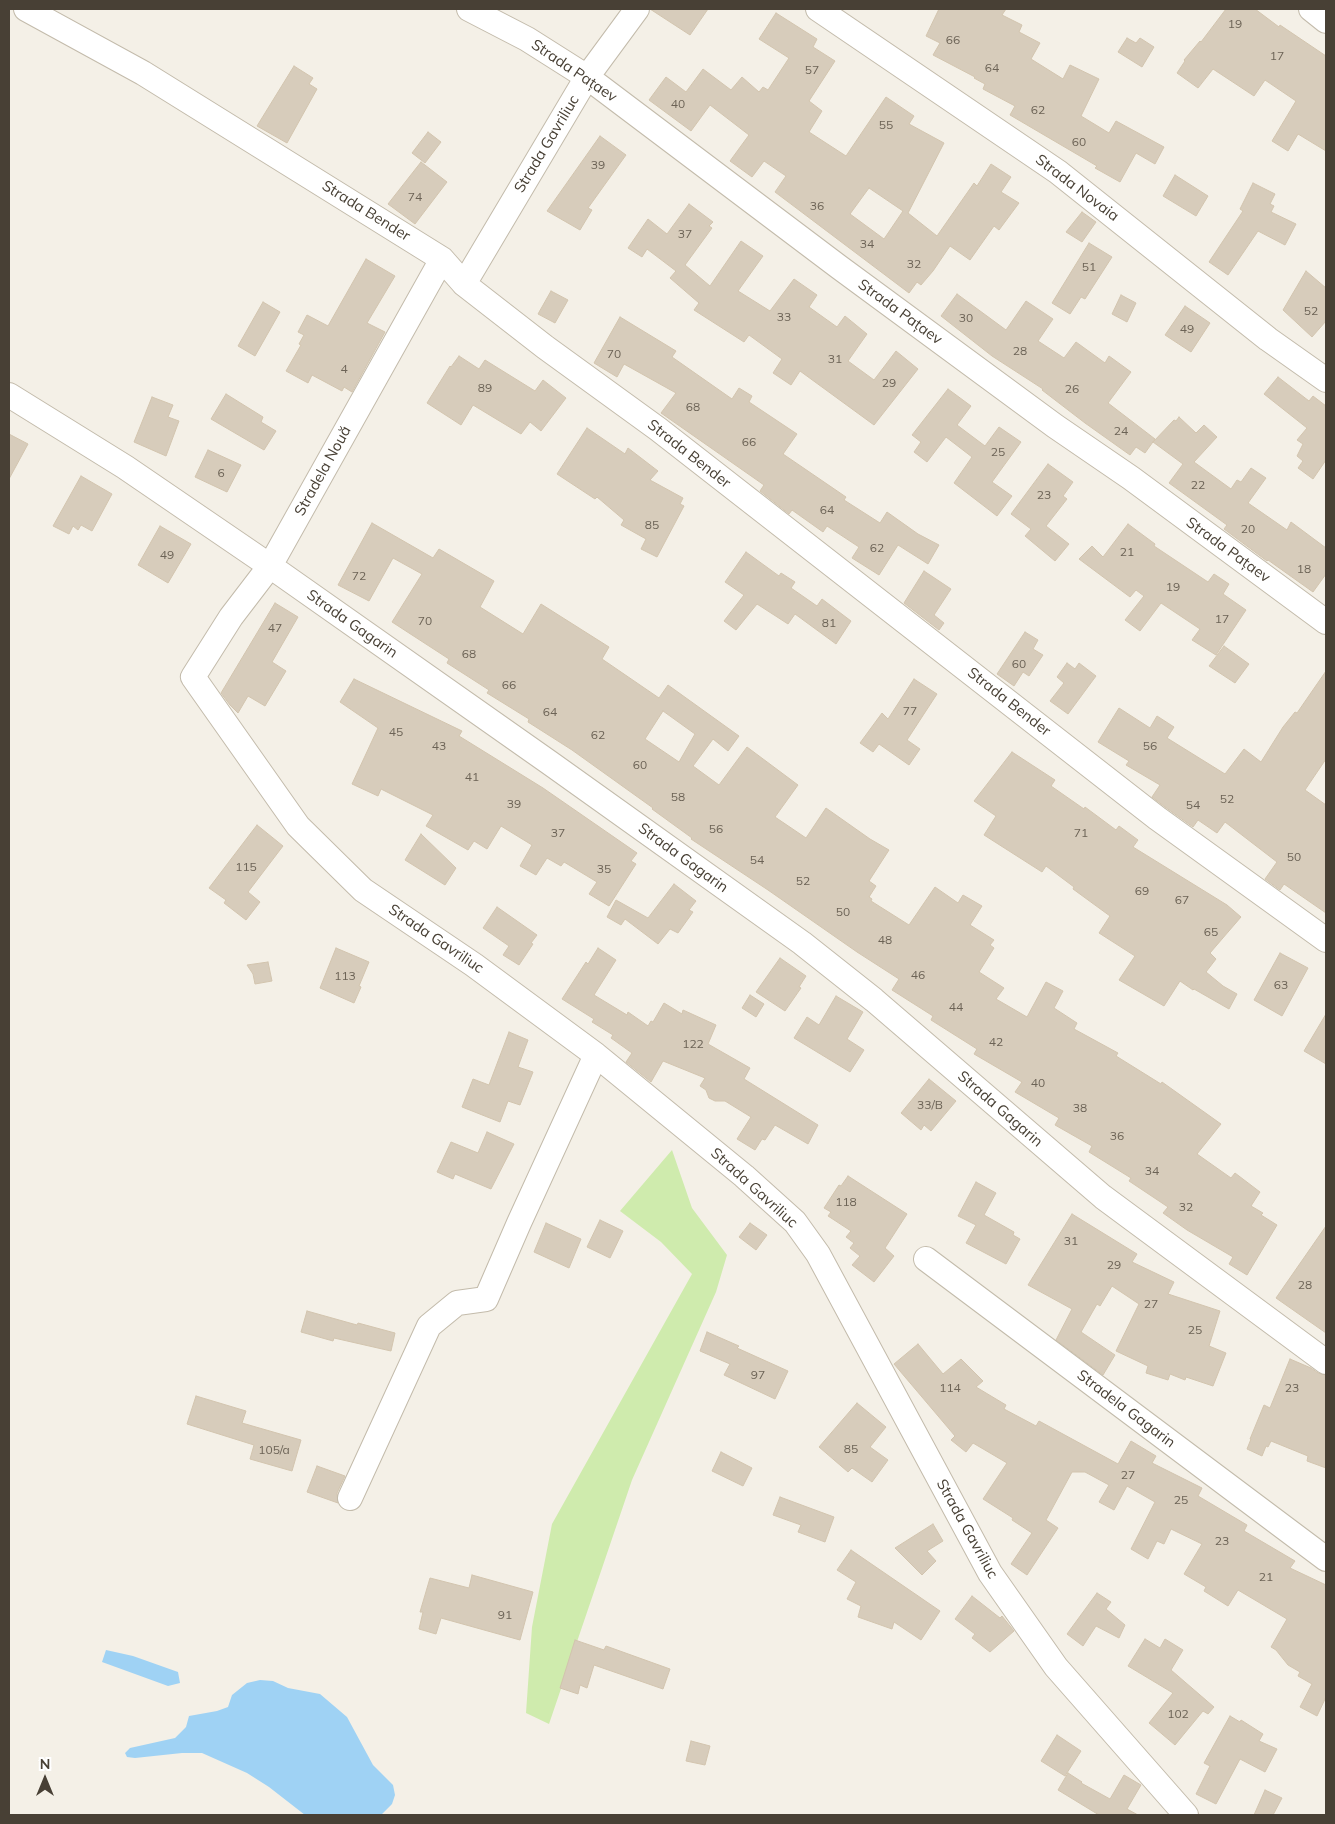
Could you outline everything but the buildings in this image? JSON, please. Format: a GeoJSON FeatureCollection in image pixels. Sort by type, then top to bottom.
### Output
{"type":"FeatureCollection","features":[{"type":"Feature","properties":{"kind":"street","name":"Strada Bender"},"geometry":{"type":"LineString","coordinates":[[26,9],[144,73],[442,259],[464,284],[545,347],[658,429],[1157,818],[1326,940]]}},
{"type":"Feature","properties":{"kind":"street","name":"Strada Pațaev"},"geometry":{"type":"LineString","coordinates":[[469,9],[527,39],[588,77],[901,312],[1326,622]]}},
{"type":"Feature","properties":{"kind":"street","name":"Strada Gavriliuc"},"geometry":{"type":"LineString","coordinates":[[464,284],[588,77],[637,9]]}},
{"type":"Feature","properties":{"kind":"street","name":"Strada Novaia"},"geometry":{"type":"LineString","coordinates":[[818,9],[1058,172],[1268,339],[1326,380]]}},
{"type":"Feature","properties":{"kind":"street"},"geometry":{"type":"LineString","coordinates":[[1311,9],[1326,20]]}},
{"type":"Feature","properties":{"kind":"street","name":"Stradela Nouă"},"geometry":{"type":"LineString","coordinates":[[193,676],[231,617],[270,566],[442,259]]}},
{"type":"Feature","properties":{"kind":"street","name":"Strada Gagarin"},"geometry":{"type":"LineString","coordinates":[[9,395],[124,466],[270,566],[802,943],[874,1000],[1103,1197],[1326,1362]]}},
{"type":"Feature","properties":{"kind":"street","name":"Strada Gavriliuc"},"geometry":{"type":"LineString","coordinates":[[193,676],[298,826],[363,890],[474,965],[596,1055],[744,1176],[795,1222],[818,1254],[990,1573],[1056,1667],[1186,1815]]}},
{"type":"Feature","properties":{"kind":"street"},"geometry":{"type":"LineString","coordinates":[[350,1498],[429,1326],[457,1303],[486,1299],[596,1055]]}},
{"type":"Feature","properties":{"kind":"street","name":"Stradela Gagarin"},"geometry":{"type":"LineString","coordinates":[[926,1259],[1326,1559]]}},
{"type":"Feature","properties":{"kind":"green space"},"geometry":{"type":"Polygon","coordinates":[[[672,1150],[692,1208],[727,1255],[716,1292],[632,1480],[549,1724],[526,1713],[532,1627],[552,1524],[692,1274],[661,1242],[620,1211],[672,1150]]]}},
{"type":"Feature","properties":{"kind":"water"},"geometry":{"type":"Polygon","coordinates":[[[106,1650],[133,1656],[178,1672],[180,1683],[168,1686],[102,1662],[106,1650]]]}},
{"type":"Feature","properties":{"kind":"water"},"geometry":{"type":"Polygon","coordinates":[[[260,1680],[273,1681],[288,1688],[320,1694],[347,1717],[373,1765],[393,1785],[395,1795],[392,1804],[381,1815],[305,1815],[269,1787],[247,1773],[202,1753],[127,1757],[125,1753],[130,1748],[175,1738],[186,1727],[189,1716],[228,1707],[232,1695],[247,1683],[260,1680]]]}}]}
